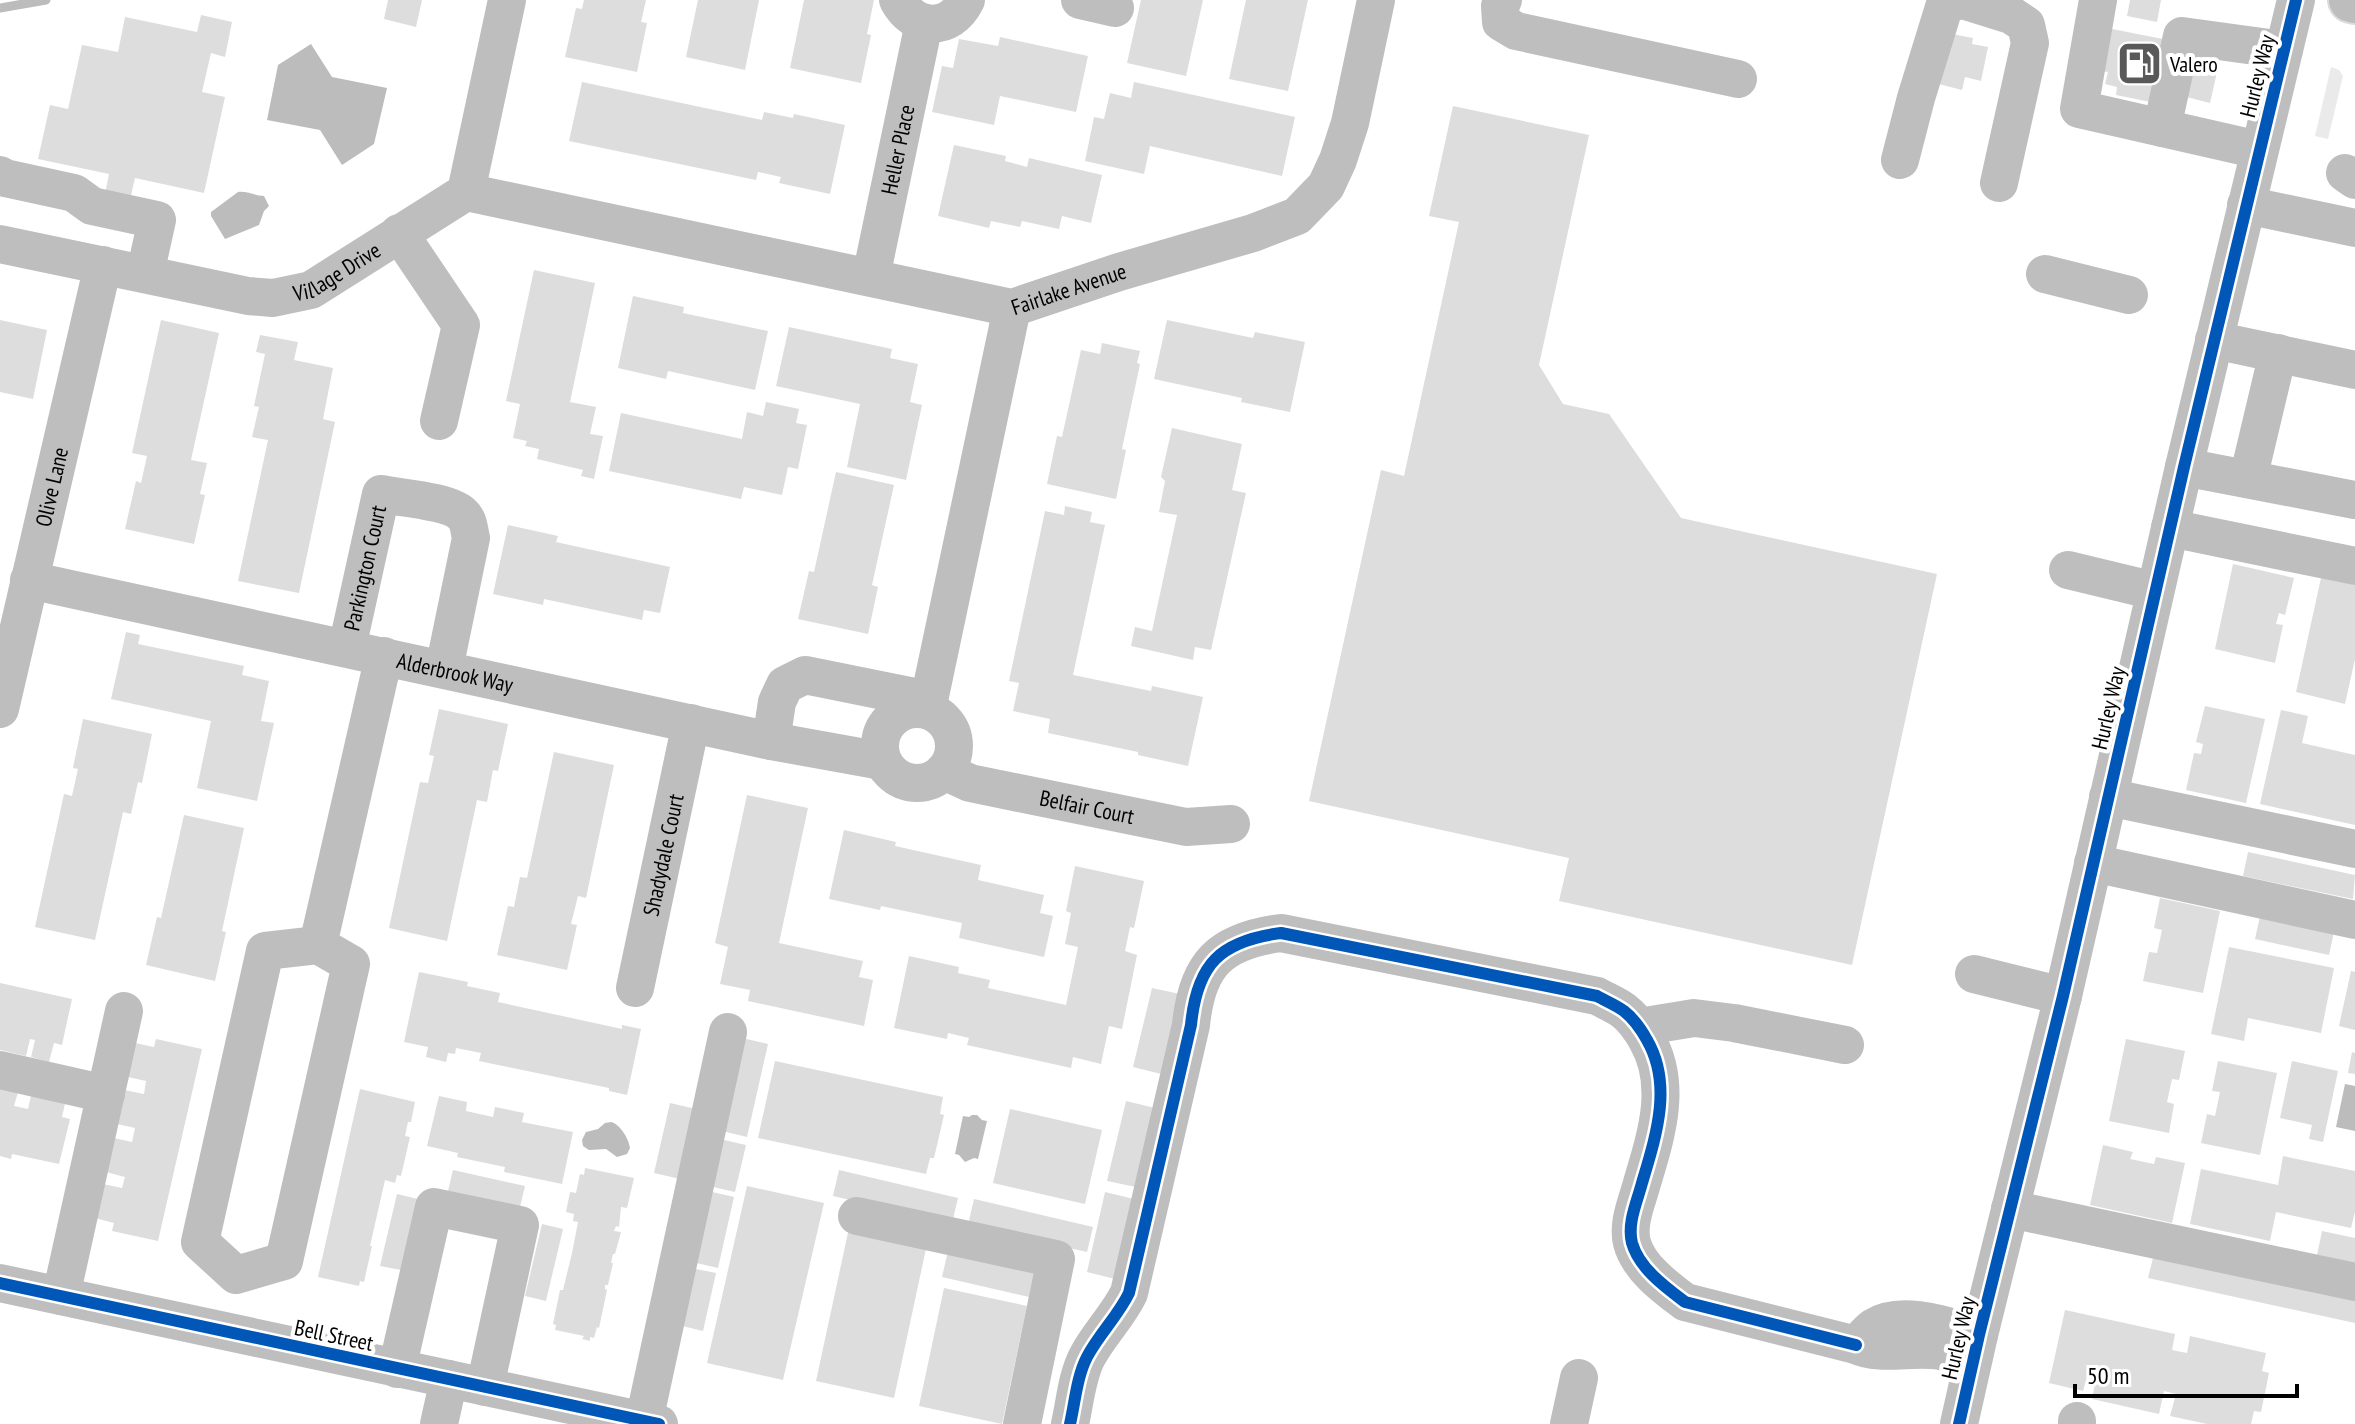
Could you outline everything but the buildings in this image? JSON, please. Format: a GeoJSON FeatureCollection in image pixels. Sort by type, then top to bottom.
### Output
{"type":"FeatureCollection","features":[{"type":"Feature","properties":{"kind":"street"},"geometry":{"type":"LineString","coordinates":[[466,192],[507,0]]}},
{"type":"Feature","properties":{"kind":"street","name":"Heller Place"},"geometry":{"type":"LineString","coordinates":[[871,277],[911,11],[936,23],[958,13],[966,0]]}},
{"type":"Feature","properties":{"kind":"street","name":"Fairlake Avenue"},"geometry":{"type":"LineString","coordinates":[[466,192],[1012,308],[1119,272],[1253,233],[1297,216],[1326,186],[1338,160],[1350,123],[1376,0]]}},
{"type":"Feature","properties":{"kind":"street"},"geometry":{"type":"LineString","coordinates":[[1503,0],[1500,6],[1501,22],[1516,31],[1738,79]]}},
{"type":"Feature","properties":{"kind":"street"},"geometry":{"type":"LineString","coordinates":[[1900,160],[1945,4],[1963,0],[2011,15],[2026,25],[2030,43],[1988,181]]}},
{"type":"Feature","properties":{"kind":"street"},"geometry":{"type":"LineString","coordinates":[[2098,0],[2079,109],[2259,150]]}},
{"type":"Feature","properties":{"kind":"street","name":"Hurley Way"},"geometry":{"type":"LineString","coordinates":[[1959,1424],[2063,996],[2184,467],[2296,0]]}},
{"type":"Feature","properties":{"kind":"street"},"geometry":{"type":"LineString","coordinates":[[2162,128],[2182,36],[2284,50]]}},
{"type":"Feature","properties":{"kind":"street"},"geometry":{"type":"LineString","coordinates":[[2,183],[74,193],[92,206],[157,220],[145,274]]}},
{"type":"Feature","properties":{"kind":"street","name":"Village Drive"},"geometry":{"type":"LineString","coordinates":[[0,244],[248,296],[273,298],[311,290],[331,280],[466,192]]}},
{"type":"Feature","properties":{"kind":"street"},"geometry":{"type":"LineString","coordinates":[[60,257],[74,193]]}},
{"type":"Feature","properties":{"kind":"street"},"geometry":{"type":"LineString","coordinates":[[2246,205],[2355,228]]}},
{"type":"Feature","properties":{"kind":"street"},"geometry":{"type":"LineString","coordinates":[[399,233],[461,325],[439,421]]}},
{"type":"Feature","properties":{"kind":"street","name":"Olive Lane"},"geometry":{"type":"LineString","coordinates":[[0,709],[103,265]]}},
{"type":"Feature","properties":{"kind":"street"},"geometry":{"type":"LineString","coordinates":[[2045,274],[2129,295]]}},
{"type":"Feature","properties":{"kind":"street"},"geometry":{"type":"LineString","coordinates":[[928,705],[1012,308]]}},
{"type":"Feature","properties":{"kind":"street"},"geometry":{"type":"LineString","coordinates":[[2214,340],[2355,370]]}},
{"type":"Feature","properties":{"kind":"street"},"geometry":{"type":"LineString","coordinates":[[2248,479],[2278,353]]}},
{"type":"Feature","properties":{"kind":"street"},"geometry":{"type":"LineString","coordinates":[[2184,467],[2355,500]]}},
{"type":"Feature","properties":{"kind":"street","name":"Parkington Court"},"geometry":{"type":"LineString","coordinates":[[347,648],[381,494],[449,507],[462,513],[468,522],[471,538],[444,669]]}},
{"type":"Feature","properties":{"kind":"street"},"geometry":{"type":"LineString","coordinates":[[2170,528],[2355,566]]}},
{"type":"Feature","properties":{"kind":"street"},"geometry":{"type":"LineString","coordinates":[[2068,570],[2155,591]]}},
{"type":"Feature","properties":{"kind":"street","name":"Alderbrook Way"},"geometry":{"type":"LineString","coordinates":[[29,580],[771,741],[882,761],[899,779],[911,783],[935,779],[944,771]]}},
{"type":"Feature","properties":{"kind":"street","name":"Parkington Court"},"geometry":{"type":"LineString","coordinates":[[318,945],[384,656]]}},
{"type":"Feature","properties":{"kind":"street"},"geometry":{"type":"LineString","coordinates":[[771,741],[777,702],[785,685],[805,675],[928,705],[947,724],[952,735],[954,748],[944,771]]}},
{"type":"Feature","properties":{"kind":"street"},"geometry":{"type":"LineString","coordinates":[[882,761],[880,737],[885,726],[903,711],[928,705]]}},
{"type":"Feature","properties":{"kind":"street","name":"Shadydale Court"},"geometry":{"type":"LineString","coordinates":[[635,988],[691,723]]}},
{"type":"Feature","properties":{"kind":"street","name":"Belfair Court"},"geometry":{"type":"LineString","coordinates":[[944,771],[970,783],[1186,827],[1231,824]]}},
{"type":"Feature","properties":{"kind":"street"},"geometry":{"type":"LineString","coordinates":[[2108,797],[2355,849]]}},
{"type":"Feature","properties":{"kind":"street"},"geometry":{"type":"LineString","coordinates":[[2093,863],[2355,920]]}},
{"type":"Feature","properties":{"kind":"street"},"geometry":{"type":"LineString","coordinates":[[1070,1424],[1085,1360],[1129,1293],[1191,1025],[1194,997],[1201,978],[1212,963],[1235,945],[1252,937],[1281,933],[1597,996],[1624,1012],[1639,1027],[1655,1054],[1661,1075],[1661,1106],[1631,1222],[1632,1243],[1641,1262],[1685,1302],[1856,1345],[1873,1328],[1896,1320],[1930,1321],[1975,1349]]}},
{"type":"Feature","properties":{"kind":"street"},"geometry":{"type":"LineString","coordinates":[[318,945],[351,964],[284,1261],[236,1275],[200,1242],[265,951],[318,945]]}},
{"type":"Feature","properties":{"kind":"street"},"geometry":{"type":"LineString","coordinates":[[1974,974],[2063,996]]}},
{"type":"Feature","properties":{"kind":"street"},"geometry":{"type":"LineString","coordinates":[[61,1296],[124,1011]]}},
{"type":"Feature","properties":{"kind":"street"},"geometry":{"type":"LineString","coordinates":[[1639,1027],[1694,1018],[1845,1045]]}},
{"type":"Feature","properties":{"kind":"street"},"geometry":{"type":"LineString","coordinates":[[651,1422],[728,1032]]}},
{"type":"Feature","properties":{"kind":"street"},"geometry":{"type":"LineString","coordinates":[[0,1070],[106,1094]]}},
{"type":"Feature","properties":{"kind":"street"},"geometry":{"type":"LineString","coordinates":[[397,1369],[434,1207],[520,1225],[467,1383],[439,1424]]}},
{"type":"Feature","properties":{"kind":"street"},"geometry":{"type":"LineString","coordinates":[[2010,1209],[2355,1282]]}},
{"type":"Feature","properties":{"kind":"street"},"geometry":{"type":"LineString","coordinates":[[857,1216],[1056,1259],[1022,1424]]}},
{"type":"Feature","properties":{"kind":"street"},"geometry":{"type":"LineString","coordinates":[[223,1331],[236,1275]]}},
{"type":"Feature","properties":{"kind":"street","name":"Bell Street"},"geometry":{"type":"LineString","coordinates":[[0,1283],[651,1422]]}},
{"type":"Feature","properties":{"kind":"street"},"geometry":{"type":"LineString","coordinates":[[1569,1424],[1579,1378]]}},
{"type":"Feature","properties":{"kind":"shaded area"},"geometry":{"type":"Polygon","coordinates":[[[311,44],[332,77],[387,88],[374,144],[342,165],[320,130],[267,120],[278,65],[311,44]]]}},
{"type":"Feature","properties":{"kind":"shaded area"},"geometry":{"type":"Polygon","coordinates":[[[2331,67],[2343,76],[2328,139],[2315,136],[2331,67]]]}},
{"type":"Feature","properties":{"kind":"shaded area"},"geometry":{"type":"Polygon","coordinates":[[[238,192],[264,196],[269,206],[259,225],[225,239],[211,212],[238,192]]]}},
{"type":"Feature","properties":{"kind":"shaded area"},"geometry":{"type":"Polygon","coordinates":[[[2345,1084],[2355,1086],[2355,1131],[2336,1127],[2345,1084]]]}},
{"type":"Feature","properties":{"kind":"shaded area"},"geometry":{"type":"Polygon","coordinates":[[[972,1115],[987,1121],[978,1159],[965,1162],[955,1154],[963,1116],[972,1115]]]}},
{"type":"Feature","properties":{"kind":"shaded area"},"geometry":{"type":"Polygon","coordinates":[[[611,1122],[626,1136],[630,1148],[627,1154],[617,1157],[606,1149],[589,1150],[583,1146],[586,1132],[611,1122]]]}},
{"type":"Feature","properties":{"kind":"waterway"},"geometry":{"type":"LineString","coordinates":[[0,8],[46,0]]}},
{"type":"Feature","properties":{"kind":"cycle path"},"geometry":{"type":"LineString","coordinates":[[1959,1424],[2063,996],[2184,467],[2296,0]]}},
{"type":"Feature","properties":{"kind":"cycle path"},"geometry":{"type":"LineString","coordinates":[[1070,1424],[1084,1364],[1129,1293],[1199,986],[1215,959],[1227,950],[1242,942],[1281,933],[1597,996],[1624,1011],[1640,1028],[1655,1057],[1661,1093],[1657,1129],[1632,1220],[1632,1243],[1640,1261],[1685,1302],[1856,1345]]}},
{"type":"Feature","properties":{"kind":"cycle path"},"geometry":{"type":"LineString","coordinates":[[0,1283],[659,1424]]}},
{"type":"Feature","properties":{"kind":"place","name":"Valero"},"geometry":{"type":"Point","coordinates":[2139,64]}}]}
